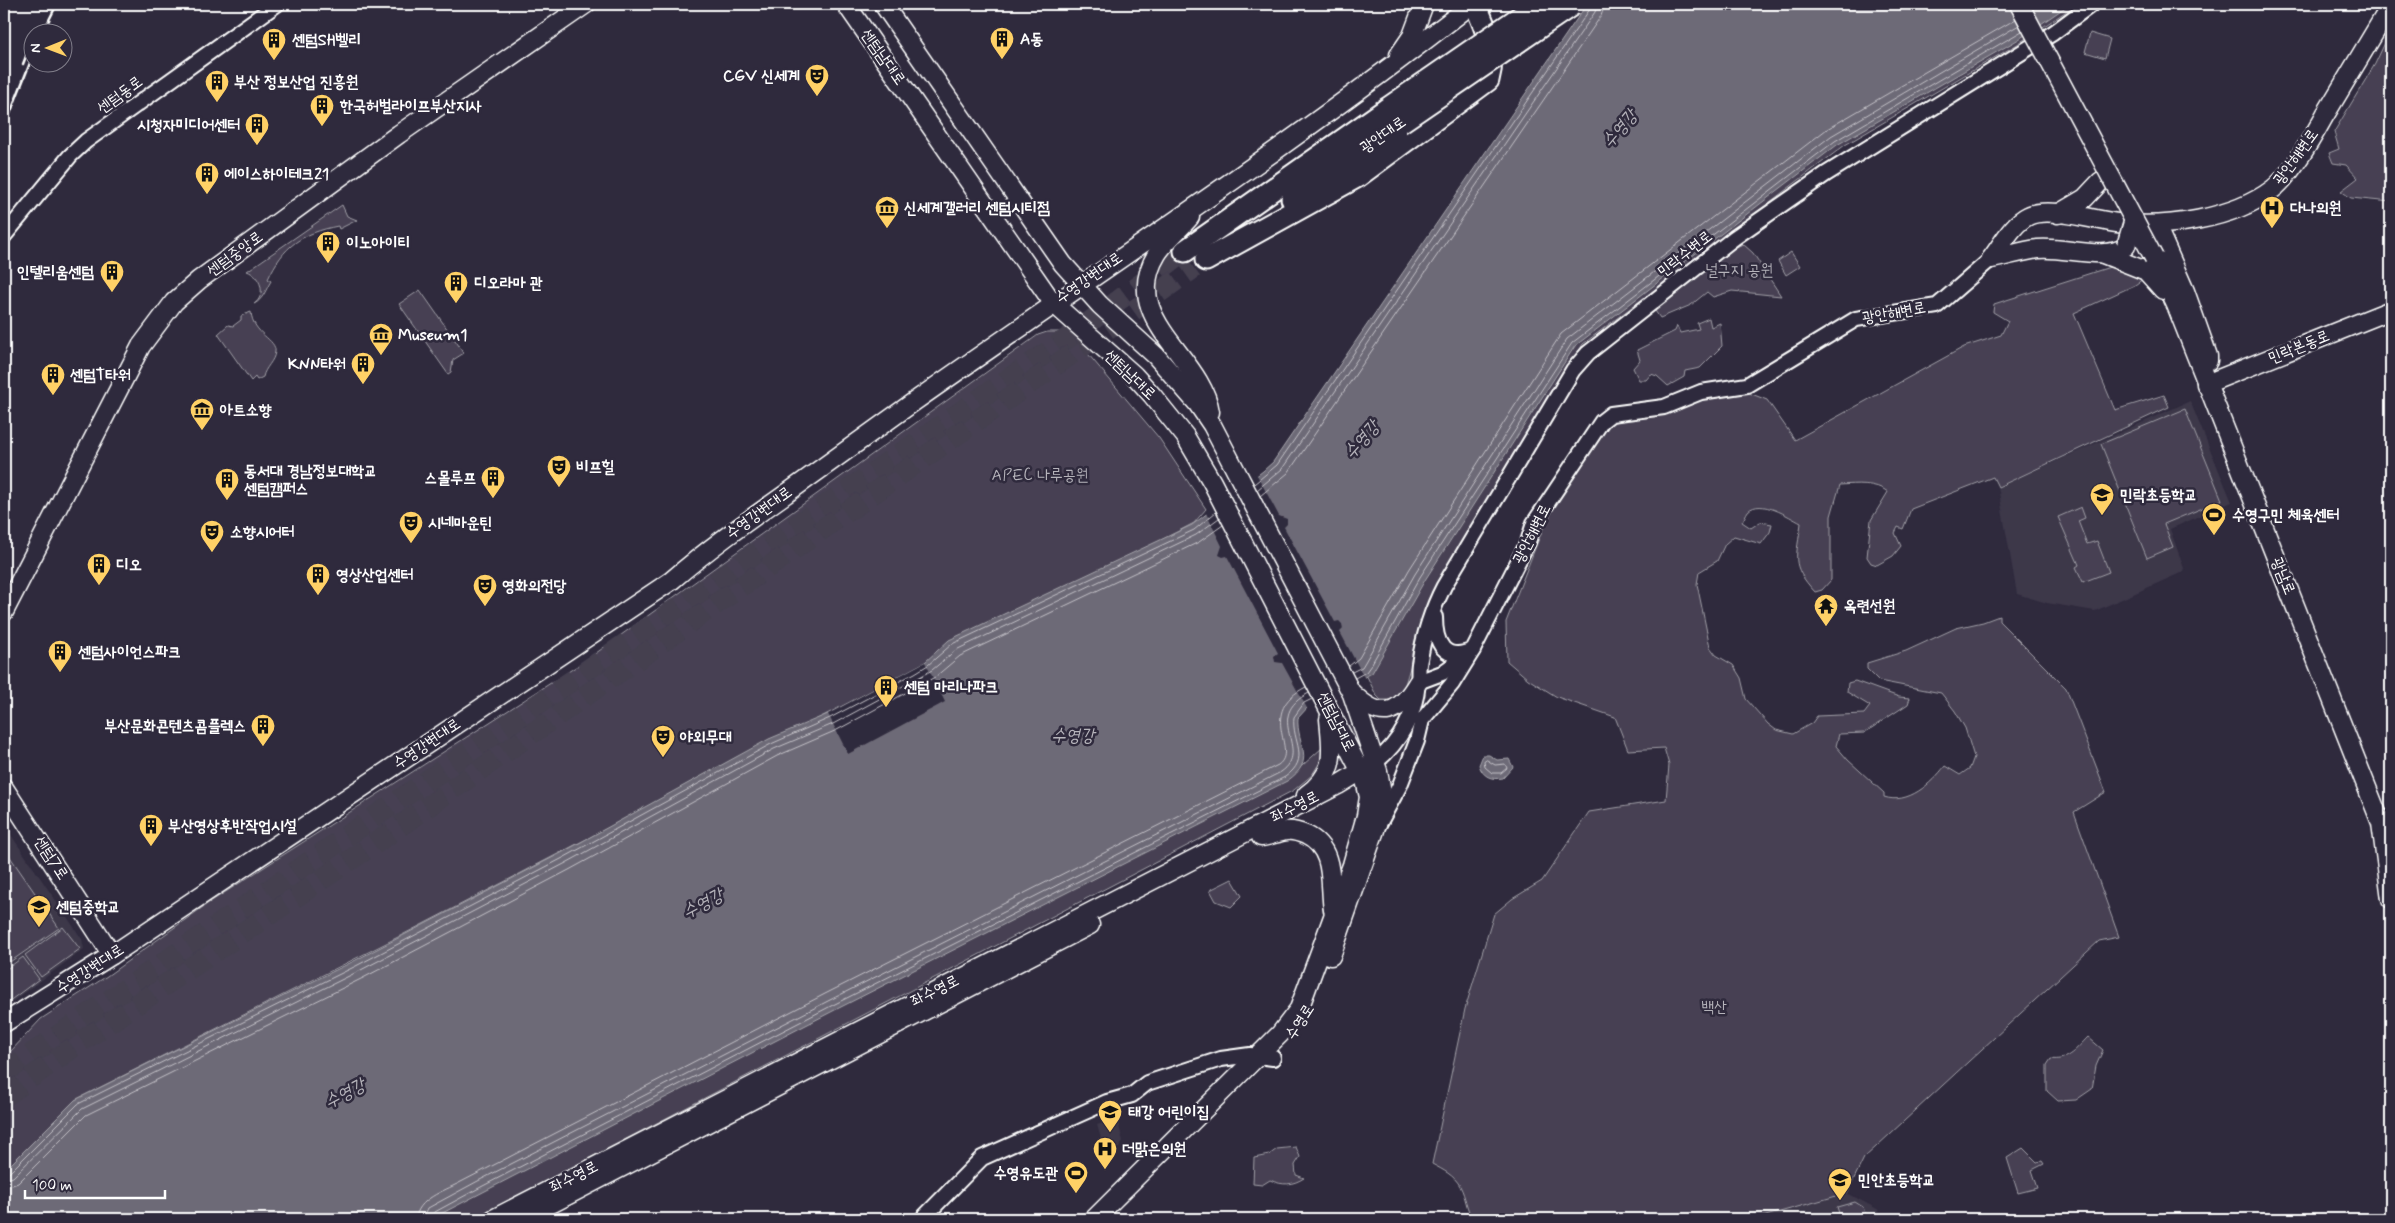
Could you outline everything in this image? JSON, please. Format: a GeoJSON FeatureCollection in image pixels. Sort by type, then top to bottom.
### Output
{"type":"FeatureCollection","features":[{"type":"Feature","properties":{"kind":"highway"},"geometry":{"type":"LineString","coordinates":[[1474,4],[1492,49],[1492,65],[1488,80]]}},
{"type":"Feature","properties":{"kind":"highway"},"geometry":{"type":"LineString","coordinates":[[1488,80],[1505,68],[1516,50],[1527,4]]}},
{"type":"Feature","properties":{"kind":"highway","name":"광안대로"},"geometry":{"type":"LineString","coordinates":[[1488,80],[1358,176],[1195,260],[1393,116],[1539,4]]}},
{"type":"Feature","properties":{"kind":"highway","name":"광안대로"},"geometry":{"type":"LineString","coordinates":[[1393,116],[1573,4]]}},
{"type":"Feature","properties":{"kind":"main road","name":"센텀중앙로"},"geometry":{"type":"LineString","coordinates":[[4,612],[141,346],[153,327],[174,302],[199,280],[399,134],[586,4]]}},
{"type":"Feature","properties":{"kind":"main road","name":"센텀남대로"},"geometry":{"type":"LineString","coordinates":[[846,4],[1053,303],[1152,395],[1185,436],[1212,482],[1328,706],[1370,771]]}},
{"type":"Feature","properties":{"kind":"main road","name":"센텀남대로"},"geometry":{"type":"LineString","coordinates":[[882,4],[1063,264],[1080,285],[1156,356],[1197,403],[1212,425],[1352,694],[1370,771]]}},
{"type":"Feature","properties":{"kind":"main road"},"geometry":{"type":"LineString","coordinates":[[1390,69],[1412,36],[1424,4]]}},
{"type":"Feature","properties":{"kind":"main road","name":"수영강변대로"},"geometry":{"type":"LineString","coordinates":[[4,1023],[112,955],[672,581],[716,543],[1053,303],[1390,69],[1474,4]]}},
{"type":"Feature","properties":{"kind":"main road","name":"광남로"},"geometry":{"type":"LineString","coordinates":[[2019,4],[2134,219],[2176,305],[2381,823],[2391,899]]}},
{"type":"Feature","properties":{"kind":"main road","name":"광안해변로"},"geometry":{"type":"LineString","coordinates":[[1991,259],[2026,216],[2042,213],[2119,223],[2156,224],[2216,215],[2244,204],[2274,188],[2305,149],[2391,4]]}},
{"type":"Feature","properties":{"kind":"main road"},"geometry":{"type":"LineString","coordinates":[[2058,214],[2086,198],[2101,181]]}},
{"type":"Feature","properties":{"kind":"main road"},"geometry":{"type":"LineString","coordinates":[[1209,196],[1157,254],[1149,274],[1147,293],[1154,318],[1192,371],[1209,405],[1212,425]]}},
{"type":"Feature","properties":{"kind":"main road"},"geometry":{"type":"LineString","coordinates":[[1991,259],[2050,248],[2098,253],[2119,252],[2126,246],[2134,219]]}},
{"type":"Feature","properties":{"kind":"main road"},"geometry":{"type":"LineString","coordinates":[[2156,224],[2185,292],[2208,356],[2206,384]]}},
{"type":"Feature","properties":{"kind":"main road"},"geometry":{"type":"LineString","coordinates":[[2098,253],[2146,271],[2176,305]]}},
{"type":"Feature","properties":{"kind":"main road","name":"민락본동로"},"geometry":{"type":"LineString","coordinates":[[2206,384],[2391,310]]}},
{"type":"Feature","properties":{"kind":"main road"},"geometry":{"type":"LineString","coordinates":[[1352,694],[1364,705],[1374,710],[1387,711],[1400,708],[1423,681]]}},
{"type":"Feature","properties":{"kind":"main road"},"geometry":{"type":"LineString","coordinates":[[1289,810],[1311,792],[1328,774],[1332,736],[1328,706]]}},
{"type":"Feature","properties":{"kind":"main road","name":"좌수영로"},"geometry":{"type":"LineString","coordinates":[[493,1219],[1289,810],[1370,771]]}},
{"type":"Feature","properties":{"kind":"main road","name":"좌수영로"},"geometry":{"type":"LineString","coordinates":[[522,1219],[1339,796],[1370,771]]}},
{"type":"Feature","properties":{"kind":"main road","name":"수영로"},"geometry":{"type":"LineString","coordinates":[[1094,1219],[1266,1057],[1297,1032],[1315,1001],[1375,830],[1381,794],[1370,771]]}},
{"type":"Feature","properties":{"kind":"main road","name":"수영로"},"geometry":{"type":"LineString","coordinates":[[1108,1219],[1266,1057],[1299,1008],[1352,865],[1366,816],[1370,771]]}},
{"type":"Feature","properties":{"kind":"main road","name":"센텀7로"},"geometry":{"type":"LineString","coordinates":[[4,788],[112,955]]}},
{"type":"Feature","properties":{"kind":"main road"},"geometry":{"type":"LineString","coordinates":[[1261,837],[1289,830],[1316,840],[1326,855],[1330,871],[1333,914]]}},
{"type":"Feature","properties":{"kind":"main road","name":"수영강변대로"},"geometry":{"type":"LineString","coordinates":[[4,1034],[34,1005]]}},
{"type":"Feature","properties":{"kind":"street","name":"센텀동로"},"geometry":{"type":"LineString","coordinates":[[4,236],[70,156],[86,141],[277,4]]}},
{"type":"Feature","properties":{"kind":"street","name":"민락수변로"},"geometry":{"type":"LineString","coordinates":[[1370,771],[1406,747],[1422,720],[1423,681],[1419,664],[1436,601],[1573,370],[1588,353],[1734,238],[1868,147],[2053,33],[2092,4]]}},
{"type":"Feature","properties":{"kind":"street","name":"광안해변로"},"geometry":{"type":"LineString","coordinates":[[1423,681],[1442,673],[1473,650],[1528,542],[1534,523],[1594,431],[1611,414],[1664,407],[1701,392],[1747,386],[1856,319],[1937,306],[1991,259]]}},
{"type":"Feature","properties":{"kind":"street"},"geometry":{"type":"LineString","coordinates":[[1436,601],[1436,632],[1444,650],[1452,655],[1457,655],[1473,650]]}},
{"type":"Feature","properties":{"kind":"street"},"geometry":{"type":"LineString","coordinates":[[1375,830],[1384,819],[1400,785],[1417,740],[1422,720],[1452,684],[1473,650]]}},
{"type":"Feature","properties":{"kind":"street","name":"민락수변로"},"geometry":{"type":"LineString","coordinates":[[1370,771],[1396,744],[1406,729],[1423,681]]}},
{"type":"Feature","properties":{"kind":"street"},"geometry":{"type":"LineString","coordinates":[[922,1219],[982,1158],[1107,1102],[1132,1095],[1147,1083],[1237,1056],[1266,1057]]}},
{"type":"Feature","properties":{"kind":"shaded area","name":"민락초등학교"},"geometry":{"type":"Polygon","coordinates":[[[2190,401],[2232,502],[2170,529],[2185,571],[2095,611],[2047,603],[2017,594],[1998,487],[2190,401]]]}},
{"type":"Feature","properties":{"kind":"shaded area","name":"센텀중학교"},"geometry":{"type":"Polygon","coordinates":[[[9,832],[82,939],[84,949],[4,1008],[4,836],[9,832]]]}},
{"type":"Feature","properties":{"kind":"shaded area","name":"태강 어린이집"},"geometry":{"type":"Polygon","coordinates":[[[1117,1118],[1123,1141],[1119,1148],[1105,1153],[1097,1125],[1117,1118]]]}},
{"type":"Feature","properties":{"kind":"shaded area","name":"민안초등학교"},"geometry":{"type":"Polygon","coordinates":[[[1847,1193],[1879,1210],[1881,1219],[1755,1219],[1847,1193]]]}},
{"type":"Feature","properties":{"kind":"green space"},"geometry":{"type":"Polygon","coordinates":[[[2045,4],[2077,4],[2016,45],[1845,145],[1583,344],[1433,592],[1402,694],[1394,700],[1381,700],[1376,695],[1362,666],[1567,339],[1700,234],[2045,4]]]}},
{"type":"Feature","properties":{"kind":"green space"},"geometry":{"type":"Polygon","coordinates":[[[2391,30],[2391,202],[2351,198],[2341,191],[2358,178],[2346,165],[2333,163],[2329,153],[2339,149],[2334,132],[2375,64],[2391,30]]]}},
{"type":"Feature","properties":{"kind":"green space"},"geometry":{"type":"Polygon","coordinates":[[[2090,33],[2110,39],[2105,58],[2085,52],[2090,33]]]}},
{"type":"Feature","properties":{"kind":"green space"},"geometry":{"type":"Polygon","coordinates":[[[342,205],[347,216],[357,220],[339,229],[338,226],[314,233],[295,243],[280,258],[268,279],[271,281],[264,294],[254,304],[260,296],[261,286],[256,277],[247,271],[342,205]]]}},
{"type":"Feature","properties":{"kind":"green space","name":"널구지 공원"},"geometry":{"type":"Polygon","coordinates":[[[1743,244],[1753,253],[1781,296],[1732,291],[1713,297],[1707,292],[1691,305],[1660,318],[1653,308],[1726,252],[1743,244]]]}},
{"type":"Feature","properties":{"kind":"green space"},"geometry":{"type":"Polygon","coordinates":[[[1791,252],[1800,266],[1786,275],[1778,261],[1791,252]]]}},
{"type":"Feature","properties":{"kind":"green space","name":"백산"},"geometry":{"type":"Polygon","coordinates":[[[2110,267],[2123,269],[2143,279],[2135,285],[2074,313],[2115,410],[2164,395],[2169,407],[1998,487],[1993,477],[1911,509],[1903,529],[1898,527],[1895,533],[1901,546],[1893,556],[1877,565],[1871,563],[1867,557],[1871,520],[1888,492],[1871,485],[1840,485],[1831,516],[1831,580],[1822,590],[1815,592],[1798,567],[1797,552],[1801,523],[1775,510],[1760,507],[1754,508],[1748,511],[1742,522],[1751,528],[1760,522],[1772,524],[1770,532],[1761,544],[1734,536],[1725,544],[1717,561],[1699,572],[1697,584],[1710,647],[1716,655],[1733,665],[1741,678],[1746,699],[1768,724],[1776,730],[1793,734],[1812,723],[1817,716],[1864,714],[1870,706],[1847,692],[1848,683],[1855,681],[1899,697],[1910,698],[1908,704],[1864,733],[1839,734],[1836,746],[1848,760],[1884,793],[1884,797],[1893,799],[1910,795],[1926,786],[1945,766],[1960,775],[1970,768],[1974,757],[1965,728],[1941,693],[1879,681],[1867,669],[1867,663],[1906,651],[1956,628],[1999,616],[1999,621],[2066,688],[2106,792],[2074,812],[2119,937],[2099,941],[1864,1158],[1847,1193],[1755,1219],[1473,1219],[1458,1182],[1448,1173],[1432,1164],[1465,1009],[1494,914],[1512,899],[1542,881],[1589,812],[1666,800],[1669,765],[1664,748],[1628,750],[1615,717],[1557,697],[1528,679],[1507,661],[1506,622],[1544,526],[1589,446],[1608,421],[1709,395],[1749,393],[1767,400],[1795,440],[1964,347],[2001,335],[2008,321],[1993,312],[1994,304],[2110,267]]]}},
{"type":"Feature","properties":{"kind":"green space"},"geometry":{"type":"Polygon","coordinates":[[[420,290],[464,353],[453,360],[451,372],[448,374],[399,304],[420,290]]]}},
{"type":"Feature","properties":{"kind":"green space"},"geometry":{"type":"Polygon","coordinates":[[[251,312],[256,326],[275,347],[275,352],[263,377],[257,380],[255,377],[251,381],[218,334],[228,325],[233,326],[241,320],[241,316],[251,312]]]}},
{"type":"Feature","properties":{"kind":"green space"},"geometry":{"type":"Polygon","coordinates":[[[1709,318],[1711,327],[1720,323],[1722,346],[1700,368],[1685,371],[1684,377],[1668,386],[1657,376],[1651,374],[1646,380],[1639,380],[1633,368],[1640,360],[1637,350],[1675,331],[1677,326],[1680,333],[1699,329],[1697,323],[1709,318]]]}},
{"type":"Feature","properties":{"kind":"green space","name":"APEC 나루공원"},"geometry":{"type":"Polygon","coordinates":[[[1047,332],[1062,332],[1072,335],[1159,438],[1206,509],[1194,523],[402,935],[75,1100],[4,1175],[4,1064],[10,1052],[41,1019],[107,976],[210,902],[585,661],[1038,335],[1047,332]]]}},
{"type":"Feature","properties":{"kind":"green space"},"geometry":{"type":"Polygon","coordinates":[[[2185,409],[2222,500],[2164,524],[2173,547],[2147,558],[2101,444],[2185,409]]]}},
{"type":"Feature","properties":{"kind":"green space"},"geometry":{"type":"Polygon","coordinates":[[[2081,507],[2085,518],[2078,521],[2087,544],[2097,541],[2109,572],[2083,582],[2076,567],[2079,565],[2058,517],[2081,507]]]}},
{"type":"Feature","properties":{"kind":"green space"},"geometry":{"type":"Polygon","coordinates":[[[1322,748],[1325,754],[1312,775],[1294,790],[473,1219],[414,1219],[1294,773],[1322,748]]]}},
{"type":"Feature","properties":{"kind":"green space"},"geometry":{"type":"Polygon","coordinates":[[[4,848],[59,928],[4,966],[4,848]]]}},
{"type":"Feature","properties":{"kind":"green space"},"geometry":{"type":"Polygon","coordinates":[[[1232,879],[1242,896],[1231,907],[1216,901],[1210,890],[1232,879]]]}},
{"type":"Feature","properties":{"kind":"green space"},"geometry":{"type":"Polygon","coordinates":[[[63,927],[80,949],[41,977],[25,955],[63,927]]]}},
{"type":"Feature","properties":{"kind":"green space"},"geometry":{"type":"Polygon","coordinates":[[[23,957],[39,979],[4,1005],[4,971],[23,957]]]}},
{"type":"Feature","properties":{"kind":"green space"},"geometry":{"type":"Polygon","coordinates":[[[2088,1037],[2103,1050],[2096,1066],[2092,1089],[2076,1100],[2058,1101],[2047,1091],[2047,1065],[2051,1059],[2062,1058],[2076,1050],[2088,1037]]]}},
{"type":"Feature","properties":{"kind":"green space"},"geometry":{"type":"Polygon","coordinates":[[[1296,1147],[1300,1157],[1295,1165],[1296,1175],[1304,1178],[1288,1184],[1270,1180],[1262,1185],[1253,1184],[1254,1158],[1269,1155],[1277,1149],[1296,1147]]]}},
{"type":"Feature","properties":{"kind":"green space"},"geometry":{"type":"Polygon","coordinates":[[[2023,1148],[2037,1162],[2042,1161],[2044,1164],[2032,1170],[2038,1188],[2018,1193],[2007,1158],[2023,1148]]]}},
{"type":"Feature","properties":{"kind":"green space"},"geometry":{"type":"Polygon","coordinates":[[[1855,1202],[1863,1207],[1867,1219],[1841,1219],[1837,1207],[1855,1202]]]}},
{"type":"Feature","properties":{"kind":"water","name":"수영강"},"geometry":{"type":"Polygon","coordinates":[[[1587,4],[2070,4],[2019,39],[1837,145],[1575,346],[1425,580],[1372,673],[1308,707],[1298,718],[1304,759],[1302,766],[1287,781],[833,1011],[431,1219],[4,1219],[4,1171],[75,1100],[354,961],[561,853],[769,739],[828,714],[925,662],[949,640],[1192,525],[1263,471],[1273,462],[1587,4]]]}},
{"type":"Feature","properties":{"kind":"water"},"geometry":{"type":"Polygon","coordinates":[[[1483,755],[1489,755],[1497,760],[1509,759],[1513,767],[1503,778],[1495,779],[1488,777],[1479,765],[1483,755]]]}},
{"type":"Feature","properties":{"kind":"pier"},"geometry":{"type":"Polygon","coordinates":[[[1256,473],[1279,516],[1287,519],[1287,524],[1284,527],[1335,622],[1339,621],[1342,624],[1343,629],[1340,632],[1366,681],[1308,710],[1282,663],[1275,662],[1274,656],[1278,653],[1227,556],[1219,555],[1222,546],[1205,511],[1256,473]]]}},
{"type":"Feature","properties":{"kind":"pier","name":"센텀 마리나파크"},"geometry":{"type":"Polygon","coordinates":[[[925,662],[945,702],[848,754],[828,714],[925,662]]]}},
{"type":"Feature","properties":{"kind":"tunnel"},"geometry":{"type":"LineString","coordinates":[[4,1073],[1072,335],[1185,251]]}},
{"type":"Feature","properties":{"kind":"tunnel"},"geometry":{"type":"LineString","coordinates":[[4,1097],[79,1043],[383,838],[1194,268]]}},
{"type":"Feature","properties":{"kind":"railway"},"geometry":{"type":"LineString","coordinates":[[48,22],[57,4]]}},
{"type":"Feature","properties":{"kind":"railway"},"geometry":{"type":"LineString","coordinates":[[4,129],[26,72]]}},
{"type":"Feature","properties":{"kind":"place","name":"A동"},"geometry":{"type":"Point","coordinates":[1002,60]}},
{"type":"Feature","properties":{"kind":"place","name":"센텀SH벨리"},"geometry":{"type":"Point","coordinates":[274,61]}},
{"type":"Feature","properties":{"kind":"place","name":"CGV 신세계"},"geometry":{"type":"Point","coordinates":[817,97]}},
{"type":"Feature","properties":{"kind":"place","name":"부산 정보산업 진흥원"},"geometry":{"type":"Point","coordinates":[217,103]}},
{"type":"Feature","properties":{"kind":"place","name":"한국허벌라이프부산지사"},"geometry":{"type":"Point","coordinates":[322,127]}},
{"type":"Feature","properties":{"kind":"place","name":"시청자미디어센터"},"geometry":{"type":"Point","coordinates":[257,146]}},
{"type":"Feature","properties":{"kind":"place","name":"에이스하이테크21"},"geometry":{"type":"Point","coordinates":[207,195]}},
{"type":"Feature","properties":{"kind":"place","name":"신세계갤러리 센텀시티점"},"geometry":{"type":"Point","coordinates":[887,229]}},
{"type":"Feature","properties":{"kind":"place","name":"다나의원"},"geometry":{"type":"Point","coordinates":[2272,229]}},
{"type":"Feature","properties":{"kind":"place","name":"이노아이티"},"geometry":{"type":"Point","coordinates":[328,264]}},
{"type":"Feature","properties":{"kind":"place","name":"인텔리움센텀"},"geometry":{"type":"Point","coordinates":[112,293]}},
{"type":"Feature","properties":{"kind":"place","name":"디오라마 관"},"geometry":{"type":"Point","coordinates":[456,304]}},
{"type":"Feature","properties":{"kind":"place","name":"Museum1"},"geometry":{"type":"Point","coordinates":[381,356]}},
{"type":"Feature","properties":{"kind":"place","name":"KNN타워"},"geometry":{"type":"Point","coordinates":[363,385]}},
{"type":"Feature","properties":{"kind":"place","name":"센텀T타워"},"geometry":{"type":"Point","coordinates":[53,396]}},
{"type":"Feature","properties":{"kind":"place","name":"아트소향"},"geometry":{"type":"Point","coordinates":[202,431]}},
{"type":"Feature","properties":{"kind":"place","name":"비프힐"},"geometry":{"type":"Point","coordinates":[559,488]}},
{"type":"Feature","properties":{"kind":"place","name":"스몰루프"},"geometry":{"type":"Point","coordinates":[493,499]}},
{"type":"Feature","properties":{"kind":"place","name":"동서대 경남정보대학교 센텀캠퍼스"},"geometry":{"type":"Point","coordinates":[227,501]}},
{"type":"Feature","properties":{"kind":"place","name":"민락초등학교"},"geometry":{"type":"Point","coordinates":[2102,516]}},
{"type":"Feature","properties":{"kind":"place","name":"수영구민 체육센터"},"geometry":{"type":"Point","coordinates":[2214,536]}},
{"type":"Feature","properties":{"kind":"place","name":"시네마운틴"},"geometry":{"type":"Point","coordinates":[411,544]}},
{"type":"Feature","properties":{"kind":"place","name":"소향시어터"},"geometry":{"type":"Point","coordinates":[212,553]}},
{"type":"Feature","properties":{"kind":"place","name":"디오"},"geometry":{"type":"Point","coordinates":[99,586]}},
{"type":"Feature","properties":{"kind":"place","name":"영상산업센터"},"geometry":{"type":"Point","coordinates":[318,596]}},
{"type":"Feature","properties":{"kind":"place","name":"영화의전당"},"geometry":{"type":"Point","coordinates":[485,607]}},
{"type":"Feature","properties":{"kind":"place","name":"옥련선원"},"geometry":{"type":"Point","coordinates":[1826,627]}},
{"type":"Feature","properties":{"kind":"place","name":"센텀사이언스파크"},"geometry":{"type":"Point","coordinates":[60,673]}},
{"type":"Feature","properties":{"kind":"place","name":"센텀 마리나파크"},"geometry":{"type":"Point","coordinates":[886,708]}},
{"type":"Feature","properties":{"kind":"place","name":"부산문화콘텐츠콤플렉스"},"geometry":{"type":"Point","coordinates":[263,747]}},
{"type":"Feature","properties":{"kind":"place","name":"야외무대"},"geometry":{"type":"Point","coordinates":[663,758]}},
{"type":"Feature","properties":{"kind":"place","name":"부산영상후반작업시설"},"geometry":{"type":"Point","coordinates":[151,847]}},
{"type":"Feature","properties":{"kind":"place","name":"센텀중학교"},"geometry":{"type":"Point","coordinates":[39,928]}},
{"type":"Feature","properties":{"kind":"place","name":"태강 어린이집"},"geometry":{"type":"Point","coordinates":[1110,1133]}},
{"type":"Feature","properties":{"kind":"place","name":"더맑은의원"},"geometry":{"type":"Point","coordinates":[1105,1170]}},
{"type":"Feature","properties":{"kind":"place","name":"수영유도관"},"geometry":{"type":"Point","coordinates":[1076,1194]}},
{"type":"Feature","properties":{"kind":"place","name":"민안초등학교"},"geometry":{"type":"Point","coordinates":[1840,1201]}}]}
